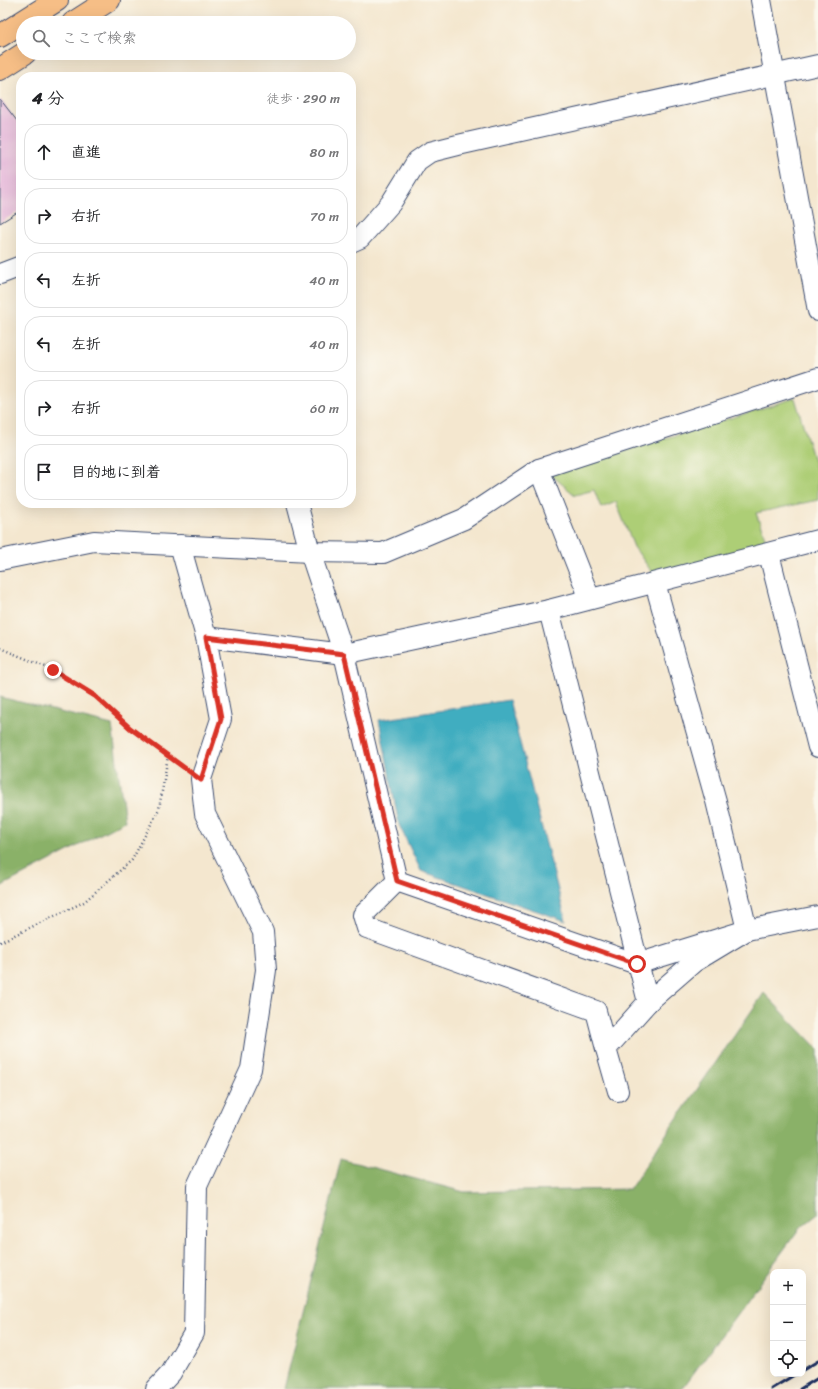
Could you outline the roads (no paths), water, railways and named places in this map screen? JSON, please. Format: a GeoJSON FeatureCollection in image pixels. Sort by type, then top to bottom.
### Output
{"type":"FeatureCollection","features":[{"type":"Feature","properties":{"kind":"main road"},"geometry":{"type":"LineString","coordinates":[[31,16],[56,0]]}},
{"type":"Feature","properties":{"kind":"main road"},"geometry":{"type":"LineString","coordinates":[[83,16],[109,0]]}},
{"type":"Feature","properties":{"kind":"main road"},"geometry":{"type":"LineString","coordinates":[[0,36],[16,26]]}},
{"type":"Feature","properties":{"kind":"main road"},"geometry":{"type":"LineString","coordinates":[[0,69],[16,59]]}},
{"type":"Feature","properties":{"kind":"street"},"geometry":{"type":"LineString","coordinates":[[760,0],[818,311]]}},
{"type":"Feature","properties":{"kind":"street"},"geometry":{"type":"LineString","coordinates":[[356,240],[360,238],[391,203],[417,161],[430,152],[818,65]]}},
{"type":"Feature","properties":{"kind":"street"},"geometry":{"type":"LineString","coordinates":[[0,274],[16,268]]}},
{"type":"Feature","properties":{"kind":"street"},"geometry":{"type":"LineString","coordinates":[[0,560],[94,541],[310,552],[383,553],[464,519],[539,469],[818,378]]}},
{"type":"Feature","properties":{"kind":"street"},"geometry":{"type":"LineString","coordinates":[[539,469],[590,599]]}},
{"type":"Feature","properties":{"kind":"street"},"geometry":{"type":"LineString","coordinates":[[298,508],[310,552],[344,654],[397,881]]}},
{"type":"Feature","properties":{"kind":"street"},"geometry":{"type":"LineString","coordinates":[[206,637],[344,654],[549,610],[769,554],[818,540]]}},
{"type":"Feature","properties":{"kind":"street"},"geometry":{"type":"LineString","coordinates":[[156,1389],[171,1373],[194,1333],[197,1186],[251,1069],[266,970],[263,932],[205,814],[201,780],[221,719],[206,637],[180,545]]}},
{"type":"Feature","properties":{"kind":"street"},"geometry":{"type":"LineString","coordinates":[[769,554],[818,747]]}},
{"type":"Feature","properties":{"kind":"street"},"geometry":{"type":"LineString","coordinates":[[656,583],[716,801],[747,930]]}},
{"type":"Feature","properties":{"kind":"street"},"geometry":{"type":"LineString","coordinates":[[549,610],[637,964],[648,1002]]}},
{"type":"Feature","properties":{"kind":"street"},"geometry":{"type":"LineString","coordinates":[[397,881],[637,964],[747,930],[818,916]]}},
{"type":"Feature","properties":{"kind":"street"},"geometry":{"type":"LineString","coordinates":[[397,881],[363,915],[367,928],[596,1011],[618,1091]]}},
{"type":"Feature","properties":{"kind":"street"},"geometry":{"type":"LineString","coordinates":[[606,1049],[648,1002],[694,962],[747,930]]}},
{"type":"Feature","properties":{"kind":"water"},"geometry":{"type":"Polygon","coordinates":[[[509,700],[566,921],[421,871],[399,825],[379,720],[509,700]]]}},
{"type":"Feature","properties":{"kind":"railway"},"geometry":{"type":"LineString","coordinates":[[806,1368],[818,1361]]}},
{"type":"Feature","properties":{"kind":"railway"},"geometry":{"type":"LineString","coordinates":[[771,1389],[791,1377]]}},
{"type":"Feature","properties":{"kind":"railway"},"geometry":{"type":"LineString","coordinates":[[800,1389],[818,1378]]}}]}
